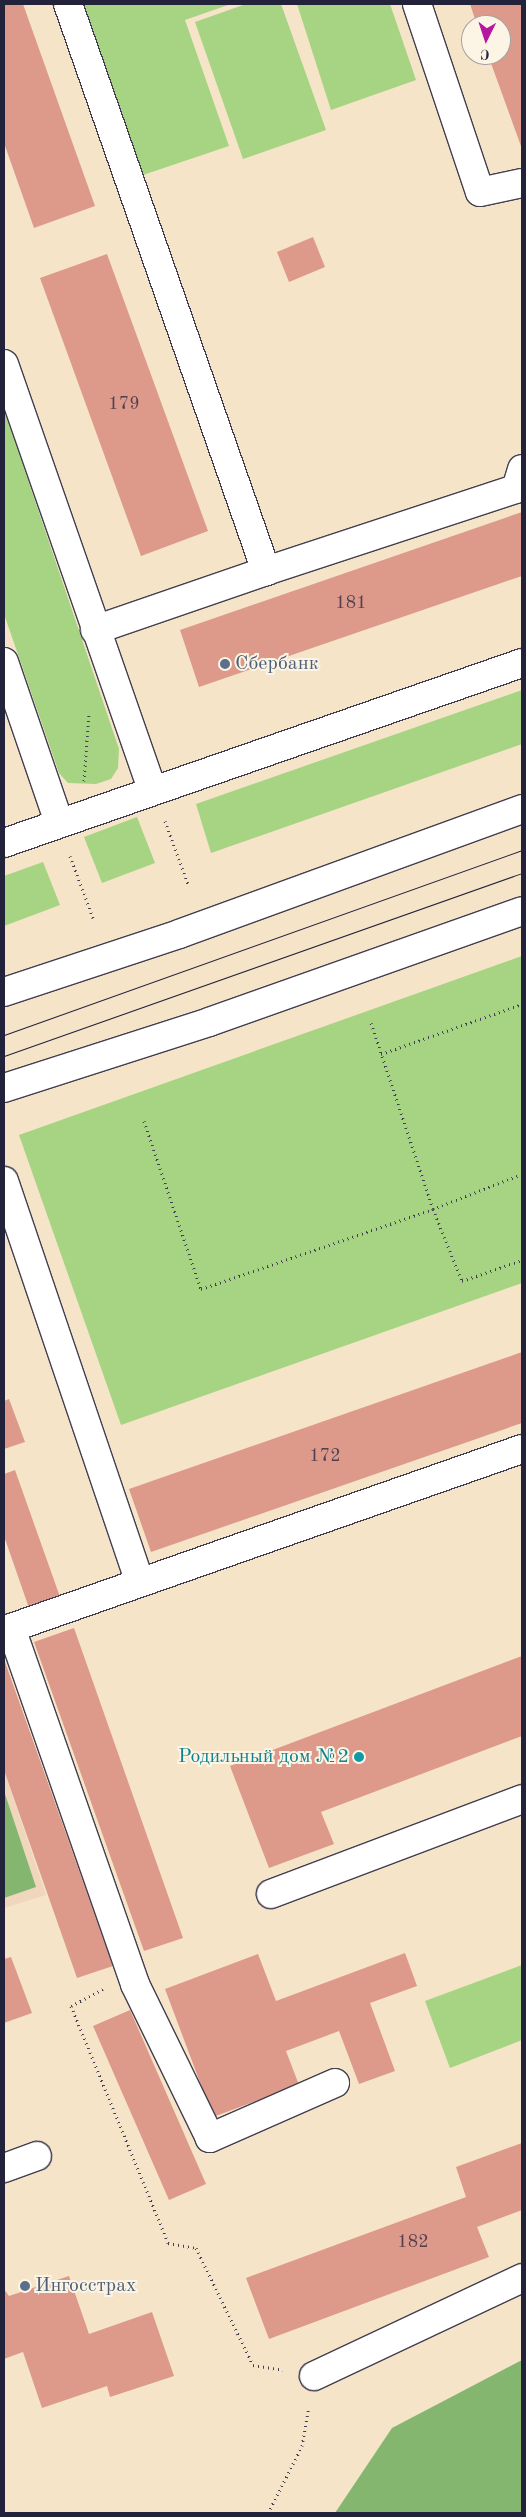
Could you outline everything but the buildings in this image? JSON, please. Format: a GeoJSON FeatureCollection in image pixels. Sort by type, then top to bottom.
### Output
{"type":"FeatureCollection","features":[{"type":"Feature","properties":{"kind":"main road"},"geometry":{"type":"LineString","coordinates":[[68,4],[266,571]]}},
{"type":"Feature","properties":{"kind":"main road"},"geometry":{"type":"LineString","coordinates":[[417,4],[480,192],[522,183]]}},
{"type":"Feature","properties":{"kind":"main road"},"geometry":{"type":"LineString","coordinates":[[4,364],[95,630],[153,791]]}},
{"type":"Feature","properties":{"kind":"main road"},"geometry":{"type":"LineString","coordinates":[[95,630],[266,571],[516,489],[522,469]]}},
{"type":"Feature","properties":{"kind":"main road"},"geometry":{"type":"LineString","coordinates":[[4,662],[59,823]]}},
{"type":"Feature","properties":{"kind":"main road"},"geometry":{"type":"LineString","coordinates":[[4,843],[522,663]]}},
{"type":"Feature","properties":{"kind":"main road"},"geometry":{"type":"LineString","coordinates":[[4,992],[179,934],[522,809]]}},
{"type":"Feature","properties":{"kind":"main road"},"geometry":{"type":"LineString","coordinates":[[4,1088],[209,1022],[522,911]]}},
{"type":"Feature","properties":{"kind":"main road"},"geometry":{"type":"LineString","coordinates":[[4,1181],[140,1582]]}},
{"type":"Feature","properties":{"kind":"main road"},"geometry":{"type":"LineString","coordinates":[[335,2083],[210,2138],[135,1984],[10,1628],[522,1449]]}},
{"type":"Feature","properties":{"kind":"main road"},"geometry":{"type":"LineString","coordinates":[[271,1894],[522,1799]]}},
{"type":"Feature","properties":{"kind":"main road"},"geometry":{"type":"LineString","coordinates":[[4,2168],[37,2156]]}},
{"type":"Feature","properties":{"kind":"main road"},"geometry":{"type":"LineString","coordinates":[[314,2376],[522,2278]]}},
{"type":"Feature","properties":{"kind":"path"},"geometry":{"type":"LineString","coordinates":[[86,705],[89,714],[84,785],[59,823],[93,918]]}},
{"type":"Feature","properties":{"kind":"path"},"geometry":{"type":"LineString","coordinates":[[153,791],[188,884]]}},
{"type":"Feature","properties":{"kind":"path"},"geometry":{"type":"LineString","coordinates":[[381,1054],[522,1004]]}},
{"type":"Feature","properties":{"kind":"path"},"geometry":{"type":"LineString","coordinates":[[371,1023],[433,1209],[462,1281],[522,1260]]}},
{"type":"Feature","properties":{"kind":"path"},"geometry":{"type":"LineString","coordinates":[[144,1121],[201,1289],[433,1209],[522,1174]]}},
{"type":"Feature","properties":{"kind":"path"},"geometry":{"type":"LineString","coordinates":[[268,2513],[302,2446]]}},
{"type":"Feature","properties":{"kind":"shaded area"},"geometry":{"type":"Polygon","coordinates":[[[4,1770],[46,1895],[4,1908],[4,1770]]]}},
{"type":"Feature","properties":{"kind":"green space"},"geometry":{"type":"Polygon","coordinates":[[[84,4],[231,4],[185,20],[229,146],[140,176],[84,4]]]}},
{"type":"Feature","properties":{"kind":"green space"},"geometry":{"type":"Polygon","coordinates":[[[246,4],[281,4],[326,130],[243,159],[195,22],[246,4]]]}},
{"type":"Feature","properties":{"kind":"green space"},"geometry":{"type":"Polygon","coordinates":[[[297,4],[390,4],[416,80],[331,110],[297,4]]]}},
{"type":"Feature","properties":{"kind":"green space"},"geometry":{"type":"Polygon","coordinates":[[[4,409],[119,749],[118,768],[111,779],[96,784],[68,783],[59,773],[4,614],[4,409]]]}},
{"type":"Feature","properties":{"kind":"green space"},"geometry":{"type":"Polygon","coordinates":[[[522,690],[522,744],[211,853],[196,804],[522,690]]]}},
{"type":"Feature","properties":{"kind":"green space"},"geometry":{"type":"Polygon","coordinates":[[[137,817],[155,863],[102,883],[84,837],[137,817]]]}},
{"type":"Feature","properties":{"kind":"green space"},"geometry":{"type":"Polygon","coordinates":[[[43,862],[60,905],[4,926],[4,876],[43,862]]]}},
{"type":"Feature","properties":{"kind":"green space"},"geometry":{"type":"Polygon","coordinates":[[[522,956],[522,1283],[121,1425],[19,1135],[522,956]]]}},
{"type":"Feature","properties":{"kind":"green space"},"geometry":{"type":"Polygon","coordinates":[[[4,1791],[36,1887],[4,1898],[4,1791]]]}},
{"type":"Feature","properties":{"kind":"green space"},"geometry":{"type":"Polygon","coordinates":[[[522,1965],[522,2040],[450,2068],[425,2001],[522,1965]]]}},
{"type":"Feature","properties":{"kind":"green space"},"geometry":{"type":"Polygon","coordinates":[[[522,2360],[522,2513],[335,2513],[392,2428],[522,2360]]]}},
{"type":"Feature","properties":{"kind":"tram line"},"geometry":{"type":"LineString","coordinates":[[4,1035],[522,850]]}},
{"type":"Feature","properties":{"kind":"tram line"},"geometry":{"type":"LineString","coordinates":[[4,1056],[522,873]]}},
{"type":"Feature","properties":{"kind":"place","name":"Сбербанк"},"geometry":{"type":"Point","coordinates":[225,664]}},
{"type":"Feature","properties":{"kind":"place","name":"Родильный дом №2"},"geometry":{"type":"Point","coordinates":[359,1757]}},
{"type":"Feature","properties":{"kind":"place","name":"Ингосстрах"},"geometry":{"type":"Point","coordinates":[25,2286]}}]}
